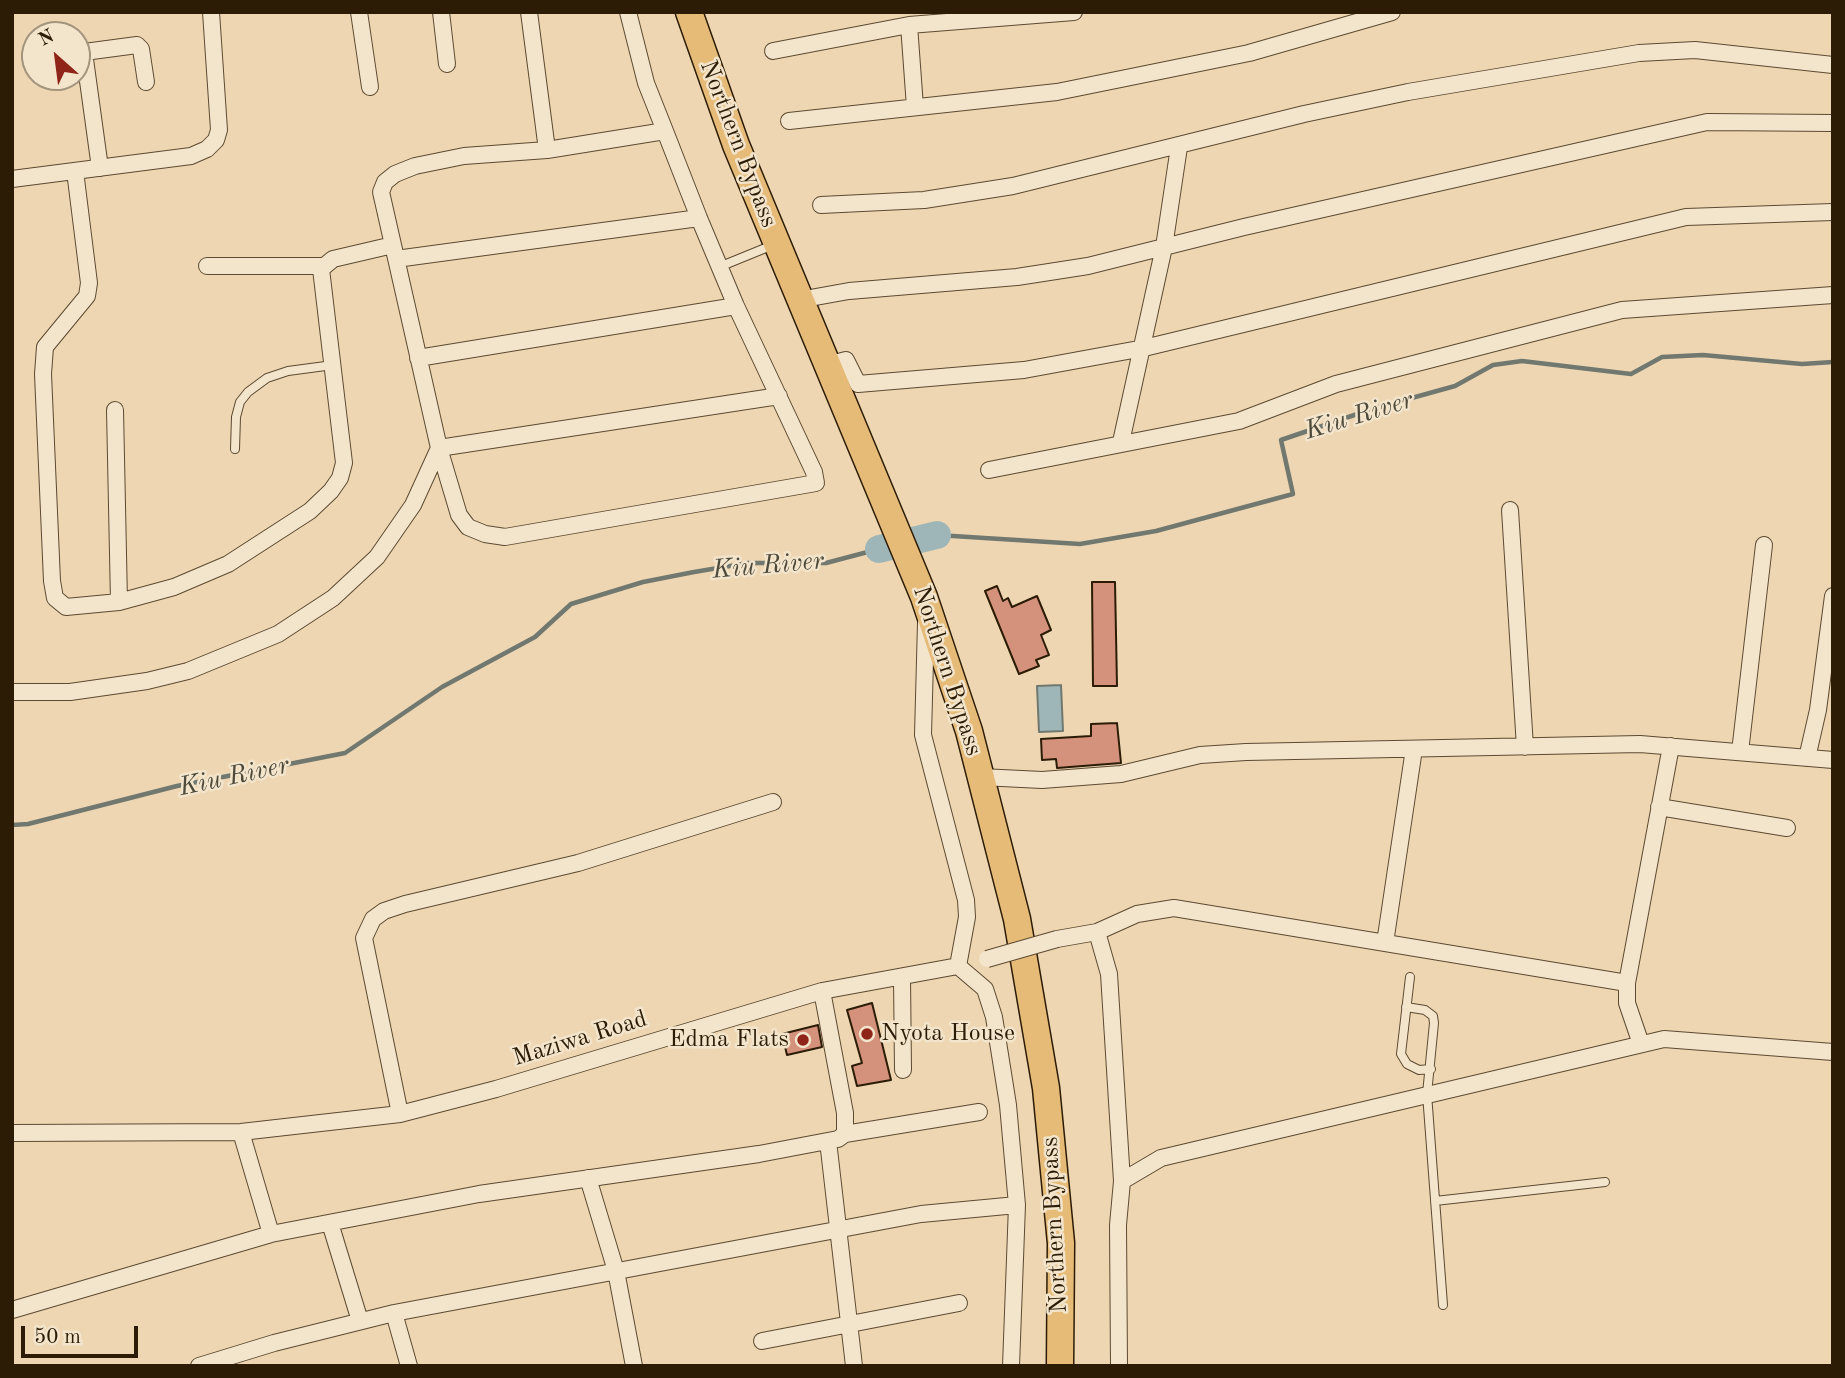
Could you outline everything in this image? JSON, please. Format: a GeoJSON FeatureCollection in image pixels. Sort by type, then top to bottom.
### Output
{"type":"FeatureCollection","features":[{"type":"Feature","properties":{"kind":"main road","name":"Northern Bypass"},"geometry":{"type":"LineString","coordinates":[[689,12],[736,145],[927,605],[955,685],[981,777],[1017,919],[1046,1088],[1060,1243],[1060,1366]]}},
{"type":"Feature","properties":{"kind":"street"},"geometry":{"type":"LineString","coordinates":[[12,178],[191,156],[207,149],[216,141],[219,130],[211,12]]}},
{"type":"Feature","properties":{"kind":"street"},"geometry":{"type":"LineString","coordinates":[[359,12],[370,87]]}},
{"type":"Feature","properties":{"kind":"street"},"geometry":{"type":"LineString","coordinates":[[441,12],[447,64]]}},
{"type":"Feature","properties":{"kind":"street"},"geometry":{"type":"LineString","coordinates":[[528,12],[547,149]]}},
{"type":"Feature","properties":{"kind":"street"},"geometry":{"type":"LineString","coordinates":[[628,12],[635,51],[699,218],[736,306],[814,472],[816,483],[505,537],[485,534],[468,527],[459,515],[439,449],[381,192],[385,183],[395,174],[464,156],[547,149],[665,131]]}},
{"type":"Feature","properties":{"kind":"street"},"geometry":{"type":"LineString","coordinates":[[772,51],[909,25],[1074,12]]}},
{"type":"Feature","properties":{"kind":"street"},"geometry":{"type":"LineString","coordinates":[[789,121],[1070,89],[1250,53],[1392,12]]}},
{"type":"Feature","properties":{"kind":"street"},"geometry":{"type":"LineString","coordinates":[[909,25],[915,107]]}},
{"type":"Feature","properties":{"kind":"street"},"geometry":{"type":"LineString","coordinates":[[91,52],[136,45],[141,49],[146,82]]}},
{"type":"Feature","properties":{"kind":"street"},"geometry":{"type":"LineString","coordinates":[[821,205],[924,200],[1013,186],[1304,114],[1408,92],[1639,53],[1695,50],[1833,65]]}},
{"type":"Feature","properties":{"kind":"street"},"geometry":{"type":"LineString","coordinates":[[87,91],[100,168]]}},
{"type":"Feature","properties":{"kind":"street"},"geometry":{"type":"LineString","coordinates":[[799,300],[849,291],[1017,277],[1088,266],[1707,122],[1833,122]]}},
{"type":"Feature","properties":{"kind":"street"},"geometry":{"type":"LineString","coordinates":[[1121,442],[1144,348],[1164,247],[1179,147]]}},
{"type":"Feature","properties":{"kind":"street"},"geometry":{"type":"LineString","coordinates":[[75,171],[89,283],[87,296],[45,347],[43,374],[52,581],[55,598],[66,607],[119,602],[174,587],[228,564],[310,511],[331,491],[340,478],[344,463],[322,265]]}},
{"type":"Feature","properties":{"kind":"street"},"geometry":{"type":"LineString","coordinates":[[827,365],[846,360],[858,384],[1024,370],[1144,348],[1686,217],[1833,212]]}},
{"type":"Feature","properties":{"kind":"street"},"geometry":{"type":"LineString","coordinates":[[207,266],[322,265],[333,259],[699,218]]}},
{"type":"Feature","properties":{"kind":"street"},"geometry":{"type":"LineString","coordinates":[[989,470],[1239,421],[1336,384],[1622,310],[1833,295]]}},
{"type":"Feature","properties":{"kind":"street"},"geometry":{"type":"LineString","coordinates":[[418,358],[736,306]]}},
{"type":"Feature","properties":{"kind":"street"},"geometry":{"type":"LineString","coordinates":[[439,449],[779,396]]}},
{"type":"Feature","properties":{"kind":"street"},"geometry":{"type":"LineString","coordinates":[[115,410],[119,602]]}},
{"type":"Feature","properties":{"kind":"street"},"geometry":{"type":"LineString","coordinates":[[12,692],[70,692],[161,678],[188,671],[278,634],[333,598],[377,557],[408,513],[439,449]]}},
{"type":"Feature","properties":{"kind":"street"},"geometry":{"type":"LineString","coordinates":[[1510,510],[1525,747]]}},
{"type":"Feature","properties":{"kind":"street"},"geometry":{"type":"LineString","coordinates":[[1740,752],[1763,545]]}},
{"type":"Feature","properties":{"kind":"street"},"geometry":{"type":"LineString","coordinates":[[1807,758],[1818,710],[1833,596]]}},
{"type":"Feature","properties":{"kind":"street"},"geometry":{"type":"LineString","coordinates":[[927,605],[923,735],[966,900],[967,917],[958,966],[985,989],[994,1017],[1008,1105],[1017,1205],[1011,1366]]}},
{"type":"Feature","properties":{"kind":"street"},"geometry":{"type":"LineString","coordinates":[[1641,1044],[1628,1003],[1627,983],[1671,746]]}},
{"type":"Feature","properties":{"kind":"street"},"geometry":{"type":"LineString","coordinates":[[981,777],[1042,780],[1121,774],[1200,755],[1246,752],[1671,746],[1833,760]]}},
{"type":"Feature","properties":{"kind":"street"},"geometry":{"type":"LineString","coordinates":[[1385,943],[1414,749]]}},
{"type":"Feature","properties":{"kind":"street"},"geometry":{"type":"LineString","coordinates":[[400,1114],[364,939],[373,919],[405,904],[579,863],[773,802]]}},
{"type":"Feature","properties":{"kind":"street"},"geometry":{"type":"LineString","coordinates":[[1659,807],[1787,828]]}},
{"type":"Feature","properties":{"kind":"street","name":"Maziwa Road"},"geometry":{"type":"LineString","coordinates":[[12,1133],[241,1132],[400,1114],[496,1089],[822,991],[958,966],[1057,939],[1097,932],[1137,914],[1174,908],[1627,983]]}},
{"type":"Feature","properties":{"kind":"street"},"geometry":{"type":"LineString","coordinates":[[1097,932],[1110,974],[1122,1181],[1118,1225],[1119,1366]]}},
{"type":"Feature","properties":{"kind":"street"},"geometry":{"type":"LineString","coordinates":[[902,978],[903,1070]]}},
{"type":"Feature","properties":{"kind":"street"},"geometry":{"type":"LineString","coordinates":[[822,991],[845,1113],[845,1133]]}},
{"type":"Feature","properties":{"kind":"street"},"geometry":{"type":"LineString","coordinates":[[1122,1181],[1161,1158],[1641,1044],[1683,1038],[1833,1052]]}},
{"type":"Feature","properties":{"kind":"street"},"geometry":{"type":"LineString","coordinates":[[12,1310],[271,1234],[587,1178],[759,1154],[828,1141],[845,1133],[979,1112]]}},
{"type":"Feature","properties":{"kind":"street"},"geometry":{"type":"LineString","coordinates":[[241,1132],[271,1234]]}},
{"type":"Feature","properties":{"kind":"street"},"geometry":{"type":"LineString","coordinates":[[828,1141],[854,1366]]}},
{"type":"Feature","properties":{"kind":"street"},"geometry":{"type":"LineString","coordinates":[[587,1178],[616,1271],[634,1366]]}},
{"type":"Feature","properties":{"kind":"street"},"geometry":{"type":"LineString","coordinates":[[199,1366],[394,1313],[921,1214],[1017,1205]]}},
{"type":"Feature","properties":{"kind":"street"},"geometry":{"type":"LineString","coordinates":[[330,1223],[360,1321]]}},
{"type":"Feature","properties":{"kind":"street"},"geometry":{"type":"LineString","coordinates":[[762,1341],[959,1303]]}},
{"type":"Feature","properties":{"kind":"street"},"geometry":{"type":"LineString","coordinates":[[394,1313],[409,1366]]}},
{"type":"Feature","properties":{"kind":"lane"},"geometry":{"type":"LineString","coordinates":[[719,267],[776,244]]}},
{"type":"Feature","properties":{"kind":"lane"},"geometry":{"type":"LineString","coordinates":[[235,449],[236,417],[240,402],[248,392],[267,378],[288,371],[332,365]]}},
{"type":"Feature","properties":{"kind":"lane"},"geometry":{"type":"LineString","coordinates":[[1410,977],[1401,1054],[1407,1064],[1419,1070],[1431,1069]]}},
{"type":"Feature","properties":{"kind":"lane"},"geometry":{"type":"LineString","coordinates":[[1406,1007],[1425,1010],[1433,1016],[1427,1094],[1443,1305]]}},
{"type":"Feature","properties":{"kind":"lane"},"geometry":{"type":"LineString","coordinates":[[1435,1201],[1605,1182]]}},
{"type":"Feature","properties":{"kind":"water"},"geometry":{"type":"Polygon","coordinates":[[[1061,685],[1063,731],[1039,732],[1037,686],[1061,685]]]}},
{"type":"Feature","properties":{"kind":"building"},"geometry":{"type":"Polygon","coordinates":[[[1092,582],[1115,582],[1117,686],[1093,686],[1092,582]]]}},
{"type":"Feature","properties":{"kind":"building"},"geometry":{"type":"Polygon","coordinates":[[[997,586],[1003,601],[1008,598],[1012,607],[1037,596],[1051,630],[1041,635],[1049,655],[1036,660],[1039,666],[1019,674],[985,591],[997,586]]]}},
{"type":"Feature","properties":{"kind":"building"},"geometry":{"type":"Polygon","coordinates":[[[1117,723],[1121,763],[1057,768],[1056,759],[1042,760],[1041,739],[1091,736],[1091,724],[1117,723]]]}},
{"type":"Feature","properties":{"kind":"building","name":"Nyota House"},"geometry":{"type":"Polygon","coordinates":[[[872,1003],[891,1080],[857,1086],[852,1066],[862,1063],[847,1010],[872,1003]]]}},
{"type":"Feature","properties":{"kind":"building","name":"Edma Flats"},"geometry":{"type":"Polygon","coordinates":[[[818,1025],[822,1047],[787,1055],[782,1034],[818,1025]]]}},
{"type":"Feature","properties":{"kind":"waterway","name":"Kiu River"},"geometry":{"type":"LineString","coordinates":[[937,535],[1080,544],[1156,531],[1293,494],[1281,440],[1372,409],[1455,386],[1493,365],[1522,361],[1631,374],[1662,357],[1703,355],[1802,364],[1833,362]]}},
{"type":"Feature","properties":{"kind":"waterway","name":"Kiu River"},"geometry":{"type":"LineString","coordinates":[[879,549],[937,535]]}},
{"type":"Feature","properties":{"kind":"waterway","name":"Kiu River"},"geometry":{"type":"LineString","coordinates":[[12,825],[28,824],[177,786],[345,753],[442,687],[535,637],[571,604],[643,582],[694,572],[748,563],[826,563],[879,549]]}},
{"type":"Feature","properties":{"kind":"place","name":"Nyota House"},"geometry":{"type":"Point","coordinates":[867,1034]}},
{"type":"Feature","properties":{"kind":"place","name":"Edma Flats"},"geometry":{"type":"Point","coordinates":[803,1040]}}]}
